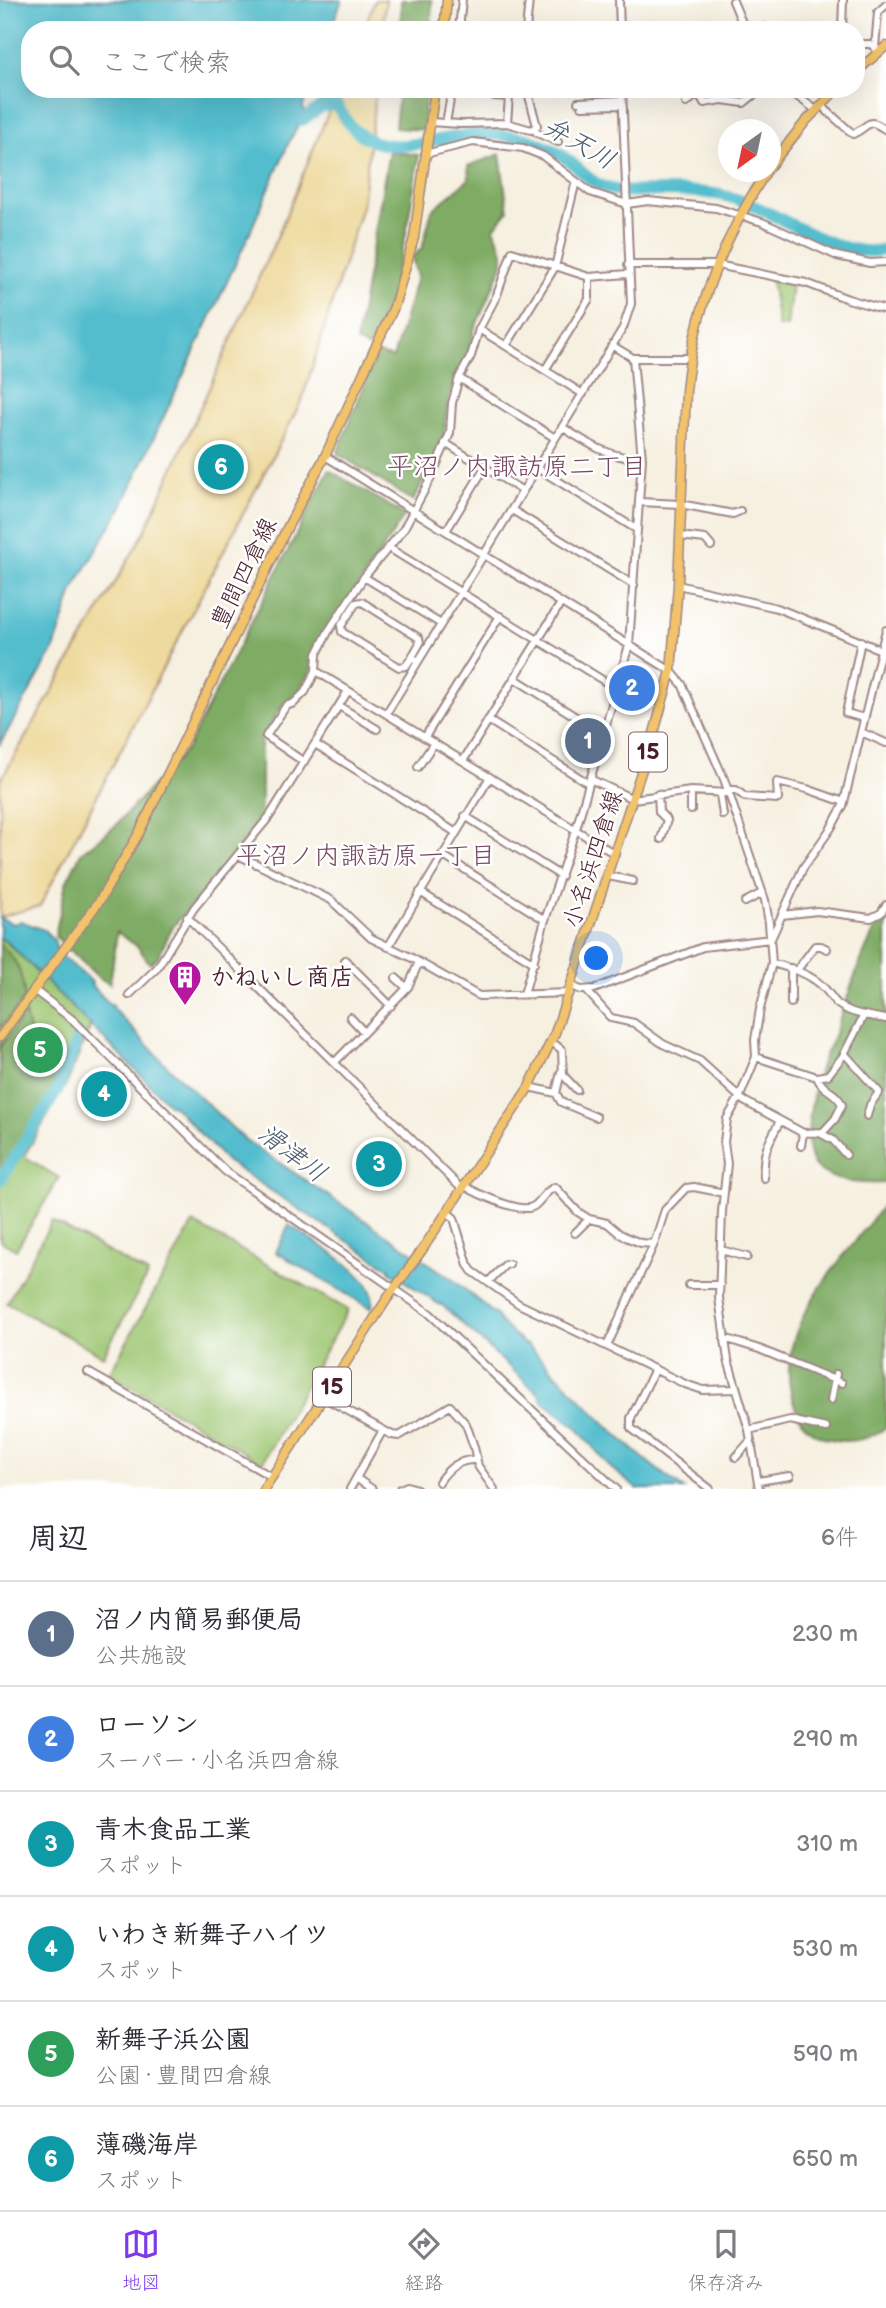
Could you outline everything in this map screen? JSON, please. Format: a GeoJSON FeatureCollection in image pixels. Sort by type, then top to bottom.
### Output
{"type":"FeatureCollection","features":[{"type":"Feature","properties":{"kind":"main road"},"geometry":{"type":"LineString","coordinates":[[445,21],[447,0]]}},
{"type":"Feature","properties":{"kind":"main road"},"geometry":{"type":"LineString","coordinates":[[865,63],[880,48]]}},
{"type":"Feature","properties":{"kind":"main road","name":"豊間四倉線"},"geometry":{"type":"LineString","coordinates":[[0,1037],[110,885],[139,833],[286,530],[325,456],[394,307],[414,238],[434,98]]}},
{"type":"Feature","properties":{"kind":"main road"},"geometry":{"type":"LineString","coordinates":[[781,154],[828,98]]}},
{"type":"Feature","properties":{"kind":"main road","name":"小名浜四倉線"},"geometry":{"type":"LineString","coordinates":[[264,1489],[396,1286],[464,1188],[529,1087],[552,1042],[633,799],[671,671],[690,358],[716,265],[741,213],[760,182]]}},
{"type":"Feature","properties":{"kind":"street"},"geometry":{"type":"LineString","coordinates":[[461,21],[462,0]]}},
{"type":"Feature","properties":{"kind":"street"},"geometry":{"type":"LineString","coordinates":[[527,21],[529,0]]}},
{"type":"Feature","properties":{"kind":"street"},"geometry":{"type":"LineString","coordinates":[[619,0],[620,21]]}},
{"type":"Feature","properties":{"kind":"street"},"geometry":{"type":"LineString","coordinates":[[733,0],[741,21]]}},
{"type":"Feature","properties":{"kind":"street"},"geometry":{"type":"LineString","coordinates":[[842,21],[843,0]]}},
{"type":"Feature","properties":{"kind":"street"},"geometry":{"type":"LineString","coordinates":[[880,48],[878,12],[886,5]]}},
{"type":"Feature","properties":{"kind":"street"},"geometry":{"type":"LineString","coordinates":[[446,123],[450,98]]}},
{"type":"Feature","properties":{"kind":"street"},"geometry":{"type":"LineString","coordinates":[[507,123],[509,98]]}},
{"type":"Feature","properties":{"kind":"street"},"geometry":{"type":"LineString","coordinates":[[529,98],[537,126],[534,129]]}},
{"type":"Feature","properties":{"kind":"street"},"geometry":{"type":"LineString","coordinates":[[386,714],[415,659],[441,624],[613,346],[631,304],[622,98]]}},
{"type":"Feature","properties":{"kind":"street"},"geometry":{"type":"LineString","coordinates":[[686,103],[691,98]]}},
{"type":"Feature","properties":{"kind":"street"},"geometry":{"type":"LineString","coordinates":[[702,98],[704,103],[723,100],[744,103],[750,98]]}},
{"type":"Feature","properties":{"kind":"street"},"geometry":{"type":"LineString","coordinates":[[802,98],[826,110],[853,134],[869,122],[875,122],[886,130]]}},
{"type":"Feature","properties":{"kind":"street"},"geometry":{"type":"LineString","coordinates":[[580,104],[622,102]]}},
{"type":"Feature","properties":{"kind":"street"},"geometry":{"type":"LineString","coordinates":[[429,126],[446,123],[507,123],[534,129]]}},
{"type":"Feature","properties":{"kind":"street"},"geometry":{"type":"LineString","coordinates":[[534,129],[558,142]]}},
{"type":"Feature","properties":{"kind":"street"},"geometry":{"type":"LineString","coordinates":[[426,150],[473,142],[523,148],[543,156],[590,192],[627,204],[648,201],[678,203],[741,213],[837,257],[870,263],[886,262]]}},
{"type":"Feature","properties":{"kind":"street"},"geometry":{"type":"LineString","coordinates":[[506,346],[555,267],[576,181]]}},
{"type":"Feature","properties":{"kind":"street"},"geometry":{"type":"LineString","coordinates":[[304,762],[266,736],[286,706],[294,703],[305,692],[316,671],[317,653],[328,632],[364,577],[403,530],[430,478],[450,433],[452,403],[459,378],[471,356],[479,329],[497,295],[512,252],[589,277],[628,274]]}},
{"type":"Feature","properties":{"kind":"street"},"geometry":{"type":"LineString","coordinates":[[628,265],[716,265],[806,283],[886,310]]}},
{"type":"Feature","properties":{"kind":"street"},"geometry":{"type":"LineString","coordinates":[[545,370],[589,299],[589,277]]}},
{"type":"Feature","properties":{"kind":"street"},"geometry":{"type":"LineString","coordinates":[[479,329],[583,394]]}},
{"type":"Feature","properties":{"kind":"street"},"geometry":{"type":"LineString","coordinates":[[613,346],[633,358],[690,358]]}},
{"type":"Feature","properties":{"kind":"street"},"geometry":{"type":"LineString","coordinates":[[524,994],[545,920],[576,830],[629,645],[642,459],[633,358]]}},
{"type":"Feature","properties":{"kind":"street"},"geometry":{"type":"LineString","coordinates":[[459,378],[555,438]]}},
{"type":"Feature","properties":{"kind":"street"},"geometry":{"type":"LineString","coordinates":[[562,428],[594,447],[621,458],[642,459]]}},
{"type":"Feature","properties":{"kind":"street"},"geometry":{"type":"LineString","coordinates":[[446,443],[523,491]]}},
{"type":"Feature","properties":{"kind":"street"},"geometry":{"type":"LineString","coordinates":[[325,456],[671,671],[682,684],[762,893],[771,939],[772,963],[755,1040],[756,1057],[727,1119],[724,1142],[727,1164],[720,1250],[723,1338],[749,1430],[759,1489]]}},
{"type":"Feature","properties":{"kind":"street"},"geometry":{"type":"LineString","coordinates":[[446,531],[485,467]]}},
{"type":"Feature","properties":{"kind":"street"},"geometry":{"type":"LineString","coordinates":[[537,468],[636,528]]}},
{"type":"Feature","properties":{"kind":"street"},"geometry":{"type":"LineString","coordinates":[[640,502],[681,504],[733,514],[740,511]]}},
{"type":"Feature","properties":{"kind":"street"},"geometry":{"type":"LineString","coordinates":[[512,510],[634,585]]}},
{"type":"Feature","properties":{"kind":"street"},"geometry":{"type":"LineString","coordinates":[[680,536],[705,539],[711,546]]}},
{"type":"Feature","properties":{"kind":"street"},"geometry":{"type":"LineString","coordinates":[[389,548],[617,689]]}},
{"type":"Feature","properties":{"kind":"street"},"geometry":{"type":"LineString","coordinates":[[364,577],[441,624]]}},
{"type":"Feature","properties":{"kind":"street"},"geometry":{"type":"LineString","coordinates":[[678,586],[767,604],[883,651]]}},
{"type":"Feature","properties":{"kind":"street"},"geometry":{"type":"LineString","coordinates":[[362,602],[419,638],[415,659],[406,666],[399,667],[342,632],[341,626],[356,603],[362,602]]}},
{"type":"Feature","properties":{"kind":"street"},"geometry":{"type":"LineString","coordinates":[[463,761],[561,603]]}},
{"type":"Feature","properties":{"kind":"street"},"geometry":{"type":"LineString","coordinates":[[425,737],[500,616]]}},
{"type":"Feature","properties":{"kind":"street"},"geometry":{"type":"LineString","coordinates":[[771,939],[803,868],[831,828],[844,802],[886,630]]}},
{"type":"Feature","properties":{"kind":"street"},"geometry":{"type":"LineString","coordinates":[[861,640],[846,713],[864,718]]}},
{"type":"Feature","properties":{"kind":"street"},"geometry":{"type":"LineString","coordinates":[[316,671],[615,854]]}},
{"type":"Feature","properties":{"kind":"street"},"geometry":{"type":"LineString","coordinates":[[514,678],[603,734]]}},
{"type":"Feature","properties":{"kind":"street"},"geometry":{"type":"LineString","coordinates":[[129,995],[157,968],[187,917],[269,817],[348,691]]}},
{"type":"Feature","properties":{"kind":"street"},"geometry":{"type":"LineString","coordinates":[[339,706],[377,729]]}},
{"type":"Feature","properties":{"kind":"street"},"geometry":{"type":"LineString","coordinates":[[488,720],[589,781],[633,799],[691,791],[736,790],[745,796],[778,799],[777,782],[844,802]]}},
{"type":"Feature","properties":{"kind":"street"},"geometry":{"type":"LineString","coordinates":[[861,732],[886,743]]}},
{"type":"Feature","properties":{"kind":"street"},"geometry":{"type":"LineString","coordinates":[[418,767],[434,743]]}},
{"type":"Feature","properties":{"kind":"street"},"geometry":{"type":"LineString","coordinates":[[315,744],[456,832]]}},
{"type":"Feature","properties":{"kind":"street"},"geometry":{"type":"LineString","coordinates":[[387,947],[490,777]]}},
{"type":"Feature","properties":{"kind":"street"},"geometry":{"type":"LineString","coordinates":[[691,791],[691,810]]}},
{"type":"Feature","properties":{"kind":"street"},"geometry":{"type":"LineString","coordinates":[[723,815],[725,792]]}},
{"type":"Feature","properties":{"kind":"street"},"geometry":{"type":"LineString","coordinates":[[658,794],[659,812],[667,820],[661,839]]}},
{"type":"Feature","properties":{"kind":"street"},"geometry":{"type":"LineString","coordinates":[[465,816],[561,876]]}},
{"type":"Feature","properties":{"kind":"street"},"geometry":{"type":"LineString","coordinates":[[238,855],[331,900],[371,938],[479,996],[587,991],[703,947],[771,939]]}},
{"type":"Feature","properties":{"kind":"street"},"geometry":{"type":"LineString","coordinates":[[442,856],[545,920]]}},
{"type":"Feature","properties":{"kind":"street"},"geometry":{"type":"LineString","coordinates":[[608,876],[633,881]]}},
{"type":"Feature","properties":{"kind":"street"},"geometry":{"type":"LineString","coordinates":[[420,892],[534,962]]}},
{"type":"Feature","properties":{"kind":"street"},"geometry":{"type":"LineString","coordinates":[[745,902],[762,893]]}},
{"type":"Feature","properties":{"kind":"street"},"geometry":{"type":"LineString","coordinates":[[782,915],[817,911],[871,918],[881,913],[886,905]]}},
{"type":"Feature","properties":{"kind":"street"},"geometry":{"type":"LineString","coordinates":[[187,917],[464,1188],[527,1209],[534,1206],[555,1186],[578,1212],[589,1219],[607,1223],[628,1238],[654,1244]]}},
{"type":"Feature","properties":{"kind":"street"},"geometry":{"type":"LineString","coordinates":[[791,1003],[794,969],[815,946],[827,949]]}},
{"type":"Feature","properties":{"kind":"street"},"geometry":{"type":"LineString","coordinates":[[345,960],[390,1006]]}},
{"type":"Feature","properties":{"kind":"street"},"geometry":{"type":"LineString","coordinates":[[335,1062],[407,988],[419,962]]}},
{"type":"Feature","properties":{"kind":"street"},"geometry":{"type":"LineString","coordinates":[[772,963],[794,969],[822,985],[837,1004],[864,1015],[886,1019]]}},
{"type":"Feature","properties":{"kind":"street"},"geometry":{"type":"LineString","coordinates":[[396,978],[407,988]]}},
{"type":"Feature","properties":{"kind":"street"},"geometry":{"type":"LineString","coordinates":[[34,990],[73,1020],[225,1171],[396,1286],[454,1335],[616,1489]]}},
{"type":"Feature","properties":{"kind":"street"},"geometry":{"type":"LineString","coordinates":[[587,991],[611,1018],[634,1023],[663,1044],[700,1061],[740,1096],[803,1133],[820,1133],[833,1140],[846,1155]]}},
{"type":"Feature","properties":{"kind":"street"},"geometry":{"type":"LineString","coordinates":[[756,1057],[817,1077],[828,1075],[844,1053],[864,1015]]}},
{"type":"Feature","properties":{"kind":"street"},"geometry":{"type":"LineString","coordinates":[[350,1017],[364,1032]]}},
{"type":"Feature","properties":{"kind":"street"},"geometry":{"type":"LineString","coordinates":[[552,1042],[562,1050],[556,1093],[561,1102],[596,1116]]}},
{"type":"Feature","properties":{"kind":"street"},"geometry":{"type":"LineString","coordinates":[[844,1053],[879,1092],[870,1105],[867,1116]]}},
{"type":"Feature","properties":{"kind":"street"},"geometry":{"type":"LineString","coordinates":[[561,1070],[577,1090]]}},
{"type":"Feature","properties":{"kind":"street"},"geometry":{"type":"LineString","coordinates":[[817,1077],[820,1085],[840,1099],[842,1105],[835,1119],[820,1133]]}},
{"type":"Feature","properties":{"kind":"street"},"geometry":{"type":"LineString","coordinates":[[529,1087],[556,1093]]}},
{"type":"Feature","properties":{"kind":"street"},"geometry":{"type":"LineString","coordinates":[[764,1178],[766,1147],[780,1121]]}},
{"type":"Feature","properties":{"kind":"street"},"geometry":{"type":"LineString","coordinates":[[801,1146],[803,1133]]}},
{"type":"Feature","properties":{"kind":"street"},"geometry":{"type":"LineString","coordinates":[[607,1346],[654,1244],[664,1210],[686,1188],[724,1193]]}},
{"type":"Feature","properties":{"kind":"street"},"geometry":{"type":"LineString","coordinates":[[447,1212],[454,1218],[472,1271],[519,1304],[685,1384],[703,1390],[736,1390]]}},
{"type":"Feature","properties":{"kind":"street"},"geometry":{"type":"LineString","coordinates":[[575,1233],[589,1219]]}},
{"type":"Feature","properties":{"kind":"street"},"geometry":{"type":"LineString","coordinates":[[720,1250],[747,1257]]}},
{"type":"Feature","properties":{"kind":"street"},"geometry":{"type":"LineString","coordinates":[[488,1282],[509,1264]]}},
{"type":"Feature","properties":{"kind":"street"},"geometry":{"type":"LineString","coordinates":[[689,1285],[720,1285]]}},
{"type":"Feature","properties":{"kind":"street"},"geometry":{"type":"LineString","coordinates":[[723,1338],[835,1376],[842,1383]]}},
{"type":"Feature","properties":{"kind":"street"},"geometry":{"type":"LineString","coordinates":[[654,1369],[631,1418],[631,1428],[710,1489]]}},
{"type":"Feature","properties":{"kind":"street"},"geometry":{"type":"LineString","coordinates":[[88,1372],[272,1477]]}},
{"type":"Feature","properties":{"kind":"street"},"geometry":{"type":"LineString","coordinates":[[831,1400],[835,1376]]}},
{"type":"Feature","properties":{"kind":"street"},"geometry":{"type":"LineString","coordinates":[[324,1398],[399,1436],[450,1406],[466,1424],[476,1460],[494,1489]]}},
{"type":"Feature","properties":{"kind":"street"},"geometry":{"type":"LineString","coordinates":[[749,1430],[790,1420],[826,1428]]}},
{"type":"Feature","properties":{"kind":"street"},"geometry":{"type":"LineString","coordinates":[[350,1489],[383,1430]]}},
{"type":"Feature","properties":{"kind":"street"},"geometry":{"type":"LineString","coordinates":[[736,1457],[751,1440]]}},
{"type":"Feature","properties":{"kind":"street"},"geometry":{"type":"LineString","coordinates":[[439,1482],[450,1467],[476,1460]]}},
{"type":"Feature","properties":{"kind":"street"},"geometry":{"type":"LineString","coordinates":[[758,1481],[790,1476]]}},
{"type":"Feature","properties":{"kind":"street"},"geometry":{"type":"LineString","coordinates":[[356,1478],[372,1489]]}},
{"type":"Feature","properties":{"kind":"street"},"geometry":{"type":"LineString","coordinates":[[400,1489],[407,1486],[417,1489]]}},
{"type":"Feature","properties":{"kind":"shaded area"},"geometry":{"type":"Polygon","coordinates":[[[645,658],[653,663],[658,677],[649,716],[631,711],[635,697],[617,692],[624,671],[640,676],[645,658]]]}},
{"type":"Feature","properties":{"kind":"green space"},"geometry":{"type":"Polygon","coordinates":[[[401,0],[432,0],[431,21],[401,21],[401,0]]]}},
{"type":"Feature","properties":{"kind":"green space"},"geometry":{"type":"Polygon","coordinates":[[[398,98],[425,98],[423,130],[395,128],[398,98]]]}},
{"type":"Feature","properties":{"kind":"green space"},"geometry":{"type":"Polygon","coordinates":[[[389,151],[419,155],[406,234],[389,302],[368,348],[356,342],[389,151]]]}},
{"type":"Feature","properties":{"kind":"green space"},"geometry":{"type":"Polygon","coordinates":[[[500,154],[508,211],[494,228],[503,252],[503,264],[474,330],[468,353],[455,376],[443,443],[413,501],[337,453],[377,353],[393,358],[417,277],[412,257],[422,248],[432,210],[469,179],[468,166],[500,154]]]}},
{"type":"Feature","properties":{"kind":"green space"},"geometry":{"type":"Polygon","coordinates":[[[771,280],[792,283],[787,327],[778,326],[771,280]]]}},
{"type":"Feature","properties":{"kind":"green space"},"geometry":{"type":"Polygon","coordinates":[[[329,470],[405,515],[313,654],[312,670],[300,691],[283,705],[261,739],[261,814],[256,827],[172,928],[158,957],[150,964],[138,947],[117,932],[110,984],[98,977],[55,936],[66,883],[81,853],[114,827],[186,750],[329,470]]]}},
{"type":"Feature","properties":{"kind":"green space"},"geometry":{"type":"Polygon","coordinates":[[[886,909],[886,1183],[858,1183],[839,1180],[815,1166],[810,1158],[808,1131],[823,1058],[834,1037],[864,954],[886,909]]]}},
{"type":"Feature","properties":{"kind":"green space"},"geometry":{"type":"Polygon","coordinates":[[[0,937],[94,1018],[67,1083],[24,1156],[59,1178],[16,1250],[0,1241],[0,937]]]}},
{"type":"Feature","properties":{"kind":"green space"},"geometry":{"type":"Polygon","coordinates":[[[0,945],[12,956],[18,968],[25,998],[0,1028],[0,945]]]}},
{"type":"Feature","properties":{"kind":"green space"},"geometry":{"type":"Polygon","coordinates":[[[25,1013],[30,1035],[65,1057],[52,1108],[0,1186],[0,1047],[25,1013]]]}},
{"type":"Feature","properties":{"kind":"green space"},"geometry":{"type":"Polygon","coordinates":[[[886,1201],[886,1428],[854,1441],[838,1441],[815,1434],[797,1411],[789,1372],[792,1345],[816,1293],[886,1201]]]}},
{"type":"Feature","properties":{"kind":"green space"},"geometry":{"type":"Polygon","coordinates":[[[52,1221],[148,1274],[103,1356],[7,1303],[52,1221]]]}},
{"type":"Feature","properties":{"kind":"green space"},"geometry":{"type":"Polygon","coordinates":[[[193,1223],[348,1310],[262,1463],[109,1374],[193,1223]]]}},
{"type":"Feature","properties":{"kind":"sand"},"geometry":{"type":"Polygon","coordinates":[[[375,0],[386,0],[383,21],[367,21],[375,0]]]}},
{"type":"Feature","properties":{"kind":"sand"},"geometry":{"type":"Polygon","coordinates":[[[334,98],[375,98],[362,206],[302,400],[40,906],[0,917],[0,781],[144,533],[278,235],[334,98]]]}},
{"type":"Feature","properties":{"kind":"water"},"geometry":{"type":"Polygon","coordinates":[[[0,0],[342,0],[334,21],[21,21],[21,98],[305,98],[305,113],[289,142],[247,239],[121,508],[74,588],[54,649],[0,744],[0,0]]]}},
{"type":"Feature","properties":{"kind":"water"},"geometry":{"type":"Polygon","coordinates":[[[0,918],[14,924],[21,921],[44,930],[54,940],[58,953],[92,982],[163,1062],[244,1139],[452,1279],[527,1344],[621,1438],[684,1489],[637,1489],[611,1468],[576,1427],[542,1401],[540,1395],[441,1304],[226,1161],[173,1105],[171,1106],[5,940],[0,939],[0,918]]]}},
{"type":"Feature","properties":{"kind":"water"},"geometry":{"type":"Polygon","coordinates":[[[289,1225],[341,1259],[359,1275],[371,1292],[372,1309],[276,1252],[289,1225]]]}},
{"type":"Feature","properties":{"kind":"waterway","name":"弁天川"},"geometry":{"type":"LineString","coordinates":[[302,120],[322,106],[337,105],[356,131],[368,139],[394,146],[470,135],[519,137],[553,150],[597,184],[609,189],[696,192],[724,196],[750,204],[809,233],[850,249],[886,249]]}},
{"type":"Feature","properties":{"kind":"waterway"},"geometry":{"type":"LineString","coordinates":[[0,1180],[57,1091],[79,1035]]}},
{"type":"Feature","properties":{"kind":"place","name":"薄磯海岸"},"geometry":{"type":"Point","coordinates":[221,467]}},
{"type":"Feature","properties":{"kind":"place","name":"ローソン"},"geometry":{"type":"Point","coordinates":[632,688]}},
{"type":"Feature","properties":{"kind":"place","name":"沼ノ内簡易郵便局"},"geometry":{"type":"Point","coordinates":[588,741]}},
{"type":"Feature","properties":{"kind":"place","name":"かねいし商店"},"geometry":{"type":"Point","coordinates":[185,1007]}},
{"type":"Feature","properties":{"kind":"place","name":"新舞子浜公園"},"geometry":{"type":"Point","coordinates":[40,1050]}},
{"type":"Feature","properties":{"kind":"place","name":"いわき新舞子ハイツ"},"geometry":{"type":"Point","coordinates":[104,1094]}},
{"type":"Feature","properties":{"kind":"place","name":"青木食品工業"},"geometry":{"type":"Point","coordinates":[379,1164]}},
{"type":"Feature","properties":{"kind":"district","name":"平沼ノ内諏訪原二丁目"},"geometry":{"type":"Point","coordinates":[517,467]}},
{"type":"Feature","properties":{"kind":"district","name":"平沼ノ内諏訪原一丁目"},"geometry":{"type":"Point","coordinates":[366,856]}},
{"type":"Feature","properties":{"kind":"water label","name":"滑津川"},"geometry":{"type":"Point","coordinates":[292,1154]}}]}
